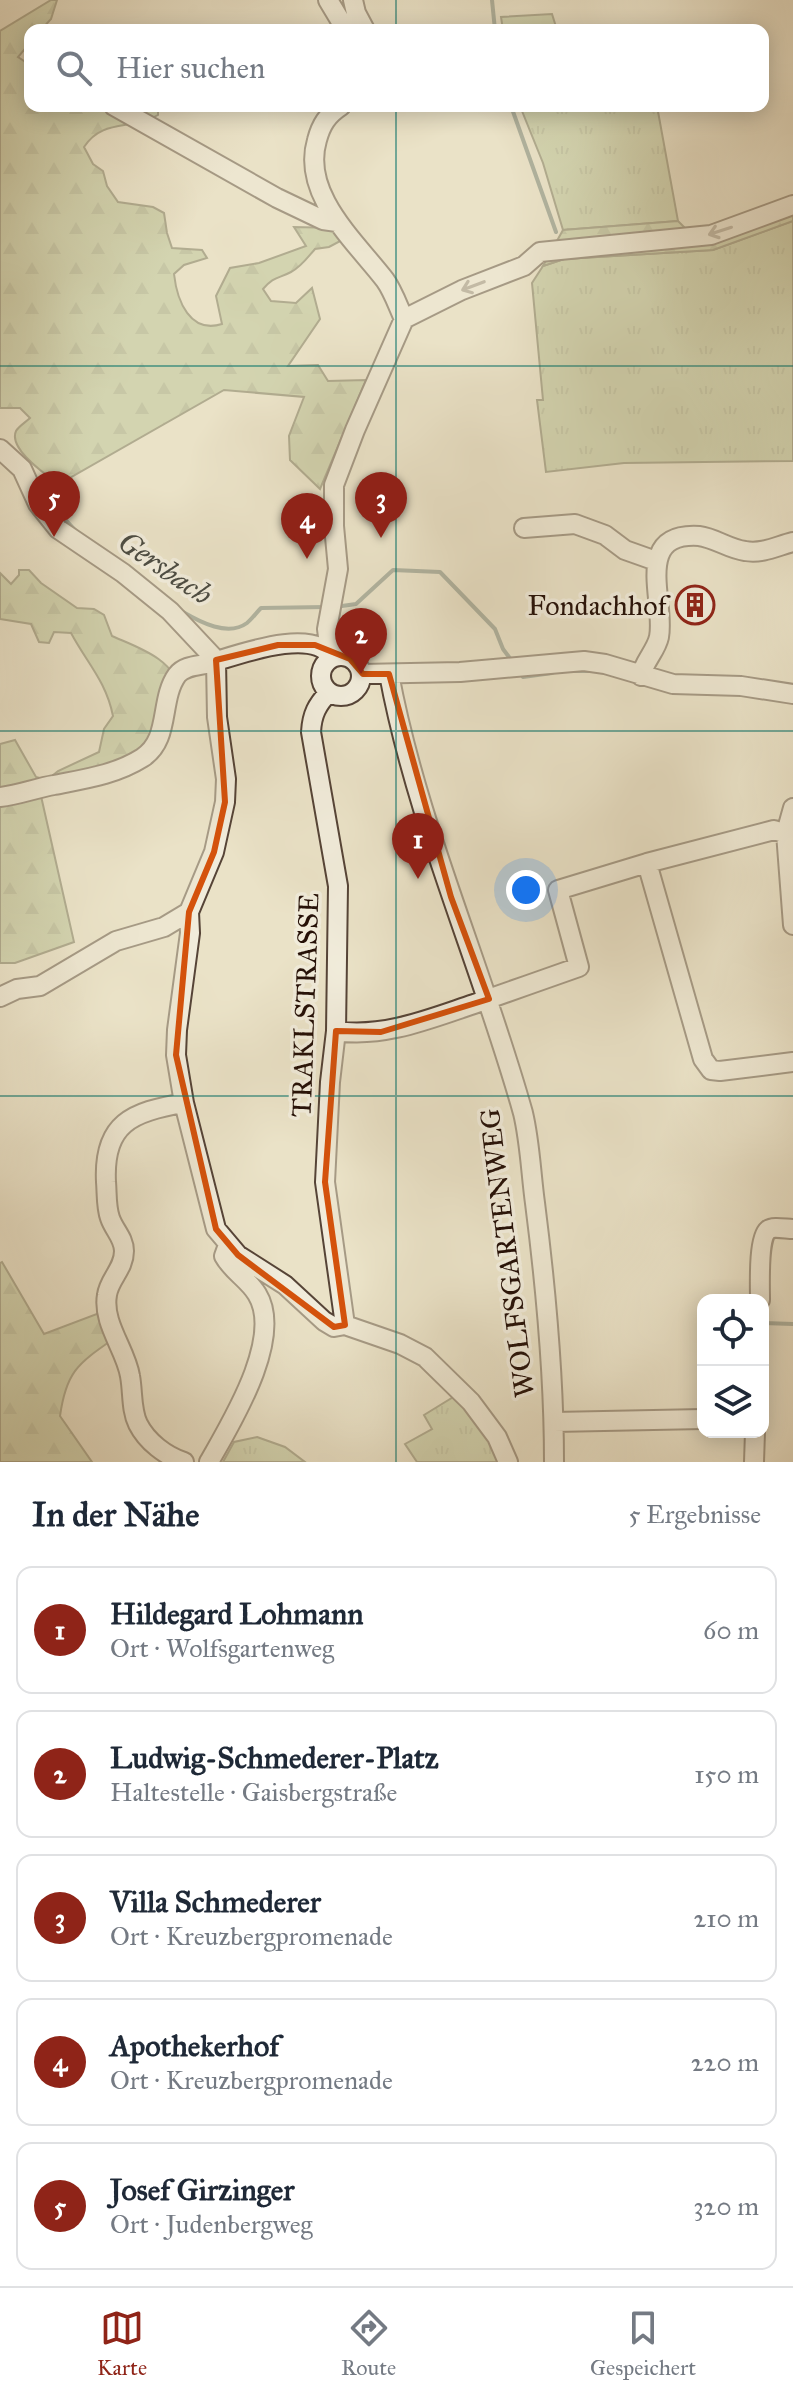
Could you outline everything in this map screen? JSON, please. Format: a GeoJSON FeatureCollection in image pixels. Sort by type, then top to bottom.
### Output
{"type":"FeatureCollection","features":[{"type":"Feature","properties":{"kind":"street"},"geometry":{"type":"LineString","coordinates":[[328,0],[342,24]]}},
{"type":"Feature","properties":{"kind":"street"},"geometry":{"type":"LineString","coordinates":[[353,0],[362,24]]}},
{"type":"Feature","properties":{"kind":"street"},"geometry":{"type":"LineString","coordinates":[[125,112],[277,198],[323,220],[337,222]]}},
{"type":"Feature","properties":{"kind":"street"},"geometry":{"type":"LineString","coordinates":[[332,112],[323,125],[313,160],[319,186],[337,222],[387,283],[404,319]]}},
{"type":"Feature","properties":{"kind":"street"},"geometry":{"type":"LineString","coordinates":[[335,657],[328,636],[328,618],[338,569],[334,485],[404,319],[462,290],[524,266],[540,252],[711,235],[793,205]]}},
{"type":"Feature","properties":{"kind":"street"},"geometry":{"type":"LineString","coordinates":[[0,449],[22,469],[38,504],[58,529],[123,573],[170,611],[216,660],[217,717],[226,779],[225,802],[214,852],[189,912],[190,933],[176,1055],[184,1103],[216,1229],[248,1263],[285,1285],[324,1321],[334,1327],[345,1325],[412,1349],[441,1370],[471,1402],[497,1437],[508,1462]]}},
{"type":"Feature","properties":{"kind":"street"},"geometry":{"type":"LineString","coordinates":[[524,528],[575,524],[605,535],[625,550],[656,561]]}},
{"type":"Feature","properties":{"kind":"street"},"geometry":{"type":"LineString","coordinates":[[641,676],[660,635],[656,561],[665,547],[686,537],[715,540],[745,551],[776,549],[793,542]]}},
{"type":"Feature","properties":{"kind":"street"},"geometry":{"type":"LineString","coordinates":[[0,797],[107,774],[143,758],[159,737],[170,693],[180,671],[256,648],[319,646],[335,657],[355,662],[361,674],[358,686],[348,695],[329,692],[321,677],[324,666],[335,657]]}},
{"type":"Feature","properties":{"kind":"street"},"geometry":{"type":"LineString","coordinates":[[361,674],[584,661],[673,684],[741,686],[793,694]]}},
{"type":"Feature","properties":{"kind":"street","name":"WOLFSGARTENWEG"},"geometry":{"type":"LineString","coordinates":[[389,674],[396,713],[451,897],[489,999],[524,1117],[542,1260],[554,1462]]}},
{"type":"Feature","properties":{"kind":"street","name":"TRAKLSTRASSE"},"geometry":{"type":"LineString","coordinates":[[329,692],[317,706],[311,732],[338,886],[336,1031],[325,1182],[345,1325]]}},
{"type":"Feature","properties":{"kind":"street"},"geometry":{"type":"LineString","coordinates":[[793,808],[790,834],[793,925]]}},
{"type":"Feature","properties":{"kind":"street"},"geometry":{"type":"LineString","coordinates":[[336,1031],[354,1034],[381,1032],[417,1023],[579,967],[558,890],[774,830],[790,834]]}},
{"type":"Feature","properties":{"kind":"street"},"geometry":{"type":"LineString","coordinates":[[647,863],[703,1059],[711,1070],[793,1062]]}},
{"type":"Feature","properties":{"kind":"street"},"geometry":{"type":"LineString","coordinates":[[0,997],[17,989],[40,986],[116,941],[164,927],[189,912]]}},
{"type":"Feature","properties":{"kind":"street"},"geometry":{"type":"LineString","coordinates":[[184,1103],[152,1111],[119,1126],[108,1148],[105,1165],[109,1216],[123,1242],[124,1253],[121,1268],[107,1294],[106,1306],[130,1375],[138,1423],[163,1452],[184,1462]]}},
{"type":"Feature","properties":{"kind":"street"},"geometry":{"type":"LineString","coordinates":[[760,1294],[761,1247],[767,1231],[771,1228],[793,1229]]}},
{"type":"Feature","properties":{"kind":"street"},"geometry":{"type":"LineString","coordinates":[[209,1462],[234,1420],[264,1341],[266,1324],[257,1294],[224,1256],[228,1245]]}},
{"type":"Feature","properties":{"kind":"street"},"geometry":{"type":"LineString","coordinates":[[554,1422],[697,1419]]}},
{"type":"Feature","properties":{"kind":"street"},"geometry":{"type":"LineString","coordinates":[[754,1462],[755,1438]]}},
{"type":"Feature","properties":{"kind":"highlighted area"},"geometry":{"type":"Polygon","coordinates":[[[278,645],[315,645],[350,659],[363,674],[389,674],[451,897],[489,999],[381,1032],[336,1031],[325,1182],[345,1325],[334,1327],[238,1255],[216,1229],[176,1055],[189,912],[214,852],[225,802],[216,660],[278,645]]]}},
{"type":"Feature","properties":{"kind":"green space"},"geometry":{"type":"Polygon","coordinates":[[[51,0],[57,0],[46,24],[24,24],[24,50],[18,57],[24,61],[24,112],[158,112],[148,120],[100,132],[84,147],[93,164],[103,171],[107,186],[118,202],[153,207],[164,213],[172,248],[202,250],[207,258],[184,265],[174,274],[178,295],[194,320],[211,326],[222,324],[216,296],[230,268],[259,263],[306,246],[294,227],[338,228],[344,239],[329,247],[315,249],[298,267],[263,289],[271,301],[296,303],[312,288],[320,319],[288,366],[318,365],[328,381],[366,380],[320,489],[290,460],[289,436],[304,397],[224,390],[59,484],[30,461],[18,446],[16,431],[30,418],[20,408],[0,408],[0,31],[51,0]]]}},
{"type":"Feature","properties":{"kind":"green space"},"geometry":{"type":"Polygon","coordinates":[[[552,14],[555,24],[502,24],[501,17],[552,14]]]}},
{"type":"Feature","properties":{"kind":"green space"},"geometry":{"type":"Polygon","coordinates":[[[522,112],[658,112],[678,221],[563,230],[543,163],[522,112]]]}},
{"type":"Feature","properties":{"kind":"green space"},"geometry":{"type":"Polygon","coordinates":[[[793,195],[793,221],[713,250],[564,259],[543,266],[563,230],[678,221],[686,229],[719,226],[793,195]]]}},
{"type":"Feature","properties":{"kind":"green space"},"geometry":{"type":"Polygon","coordinates":[[[793,221],[793,461],[624,463],[546,472],[537,400],[543,400],[532,283],[543,266],[564,259],[713,250],[793,221]]]}},
{"type":"Feature","properties":{"kind":"green space"},"geometry":{"type":"Polygon","coordinates":[[[19,570],[29,570],[41,583],[77,608],[94,609],[104,615],[112,636],[154,656],[171,671],[177,691],[160,747],[41,796],[74,942],[15,963],[0,963],[0,744],[15,740],[36,777],[47,780],[58,771],[99,752],[104,729],[113,716],[101,682],[71,633],[54,632],[49,643],[39,642],[31,624],[0,619],[0,573],[11,584],[19,575],[19,570]]]}},
{"type":"Feature","properties":{"kind":"green space"},"geometry":{"type":"Polygon","coordinates":[[[2,1262],[44,1334],[102,1312],[112,1340],[75,1371],[66,1389],[60,1416],[92,1462],[0,1462],[2,1262]]]}},
{"type":"Feature","properties":{"kind":"green space"},"geometry":{"type":"Polygon","coordinates":[[[455,1396],[466,1406],[504,1462],[417,1462],[405,1444],[432,1429],[424,1415],[455,1396]]]}},
{"type":"Feature","properties":{"kind":"green space"},"geometry":{"type":"Polygon","coordinates":[[[257,1437],[285,1447],[305,1462],[223,1462],[234,1442],[257,1437]]]}},
{"type":"Feature","properties":{"kind":"waterway"},"geometry":{"type":"LineString","coordinates":[[492,0],[494,24]]}},
{"type":"Feature","properties":{"kind":"waterway"},"geometry":{"type":"LineString","coordinates":[[513,112],[556,232]]}},
{"type":"Feature","properties":{"kind":"waterway","name":"Gersbach"},"geometry":{"type":"LineString","coordinates":[[42,495],[77,532]]}},
{"type":"Feature","properties":{"kind":"waterway","name":"Gersbach"},"geometry":{"type":"LineString","coordinates":[[335,607],[356,604],[393,570],[440,572],[495,629],[512,661]]}},
{"type":"Feature","properties":{"kind":"waterway","name":"Gersbach"},"geometry":{"type":"LineString","coordinates":[[183,612],[214,626],[231,629],[247,623],[261,608],[326,607]]}},
{"type":"Feature","properties":{"kind":"waterway","name":"Gersbach"},"geometry":{"type":"LineString","coordinates":[[569,671],[592,671]]}},
{"type":"Feature","properties":{"kind":"waterway","name":"Gersbach"},"geometry":{"type":"LineString","coordinates":[[520,672],[523,677],[552,673]]}},
{"type":"Feature","properties":{"kind":"waterway"},"geometry":{"type":"LineString","coordinates":[[769,1323],[793,1324]]}},
{"type":"Feature","properties":{"kind":"place","name":"Josef Girzinger"},"geometry":{"type":"Point","coordinates":[54,537]}},
{"type":"Feature","properties":{"kind":"place","name":"Villa Schmederer"},"geometry":{"type":"Point","coordinates":[381,538]}},
{"type":"Feature","properties":{"kind":"place","name":"Apothekerhof"},"geometry":{"type":"Point","coordinates":[307,559]}},
{"type":"Feature","properties":{"kind":"place","name":"Fondachhof"},"geometry":{"type":"Point","coordinates":[695,605]}},
{"type":"Feature","properties":{"kind":"place","name":"Ludwig-Schmederer-Platz"},"geometry":{"type":"Point","coordinates":[361,674]}},
{"type":"Feature","properties":{"kind":"place","name":"Hildegard Lohmann"},"geometry":{"type":"Point","coordinates":[418,879]}}]}
